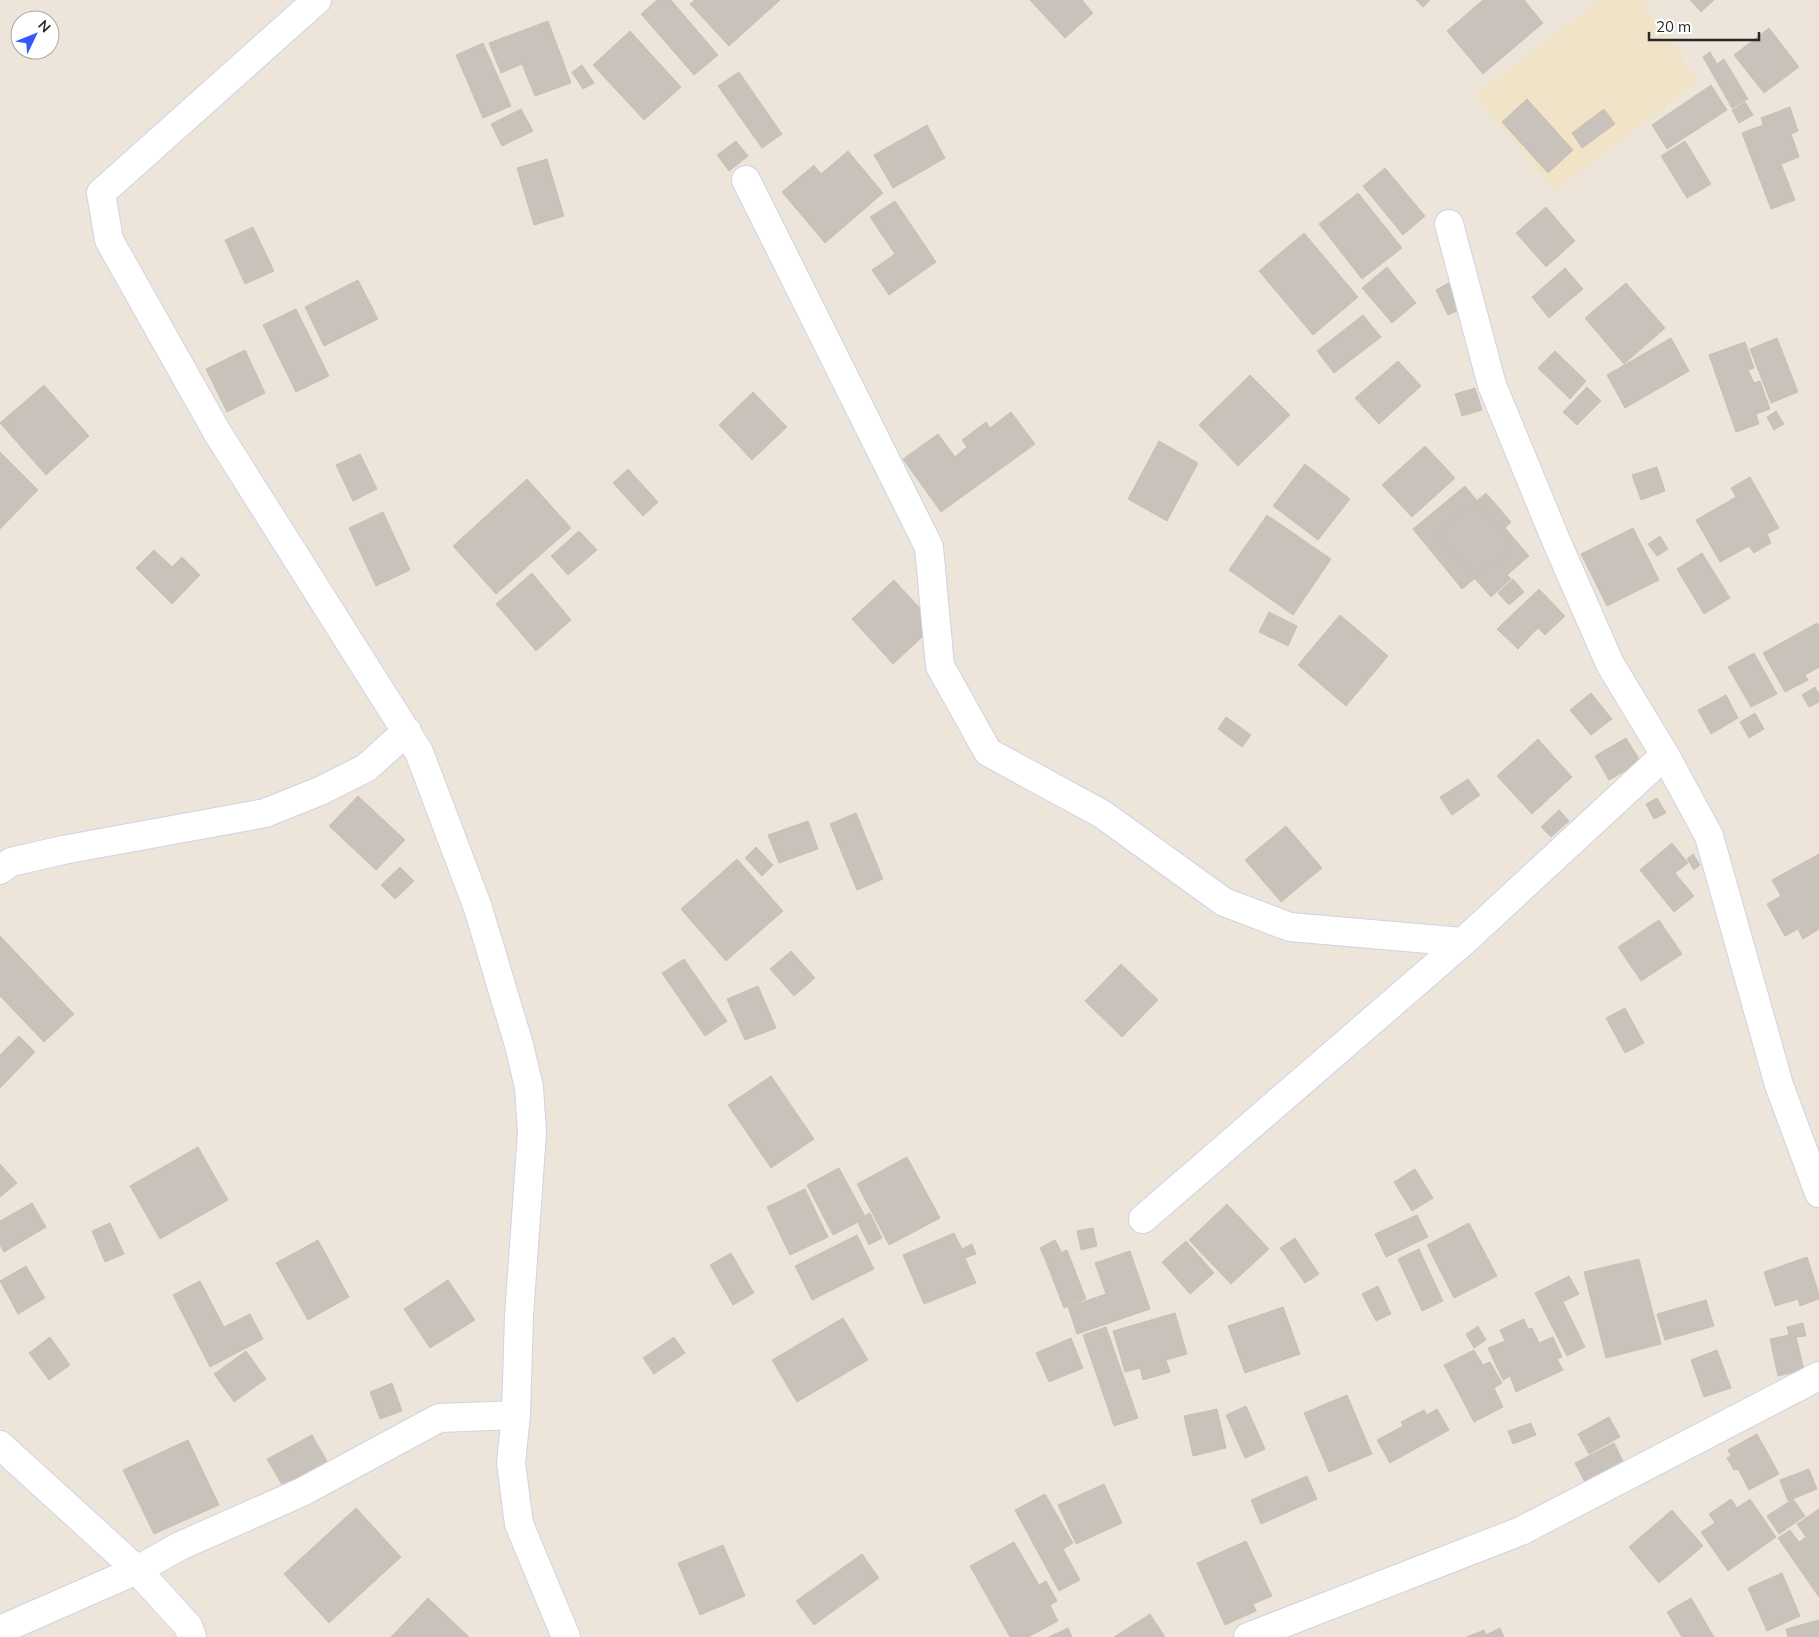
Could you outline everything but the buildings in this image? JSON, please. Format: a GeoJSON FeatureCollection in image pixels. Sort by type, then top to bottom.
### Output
{"type":"FeatureCollection","features":[{"type":"Feature","properties":{"kind":"street"},"geometry":{"type":"LineString","coordinates":[[317,0],[101,193],[108,240],[207,414],[419,752],[478,908],[519,1045],[529,1087],[532,1133],[518,1316],[516,1415],[511,1463],[519,1524],[566,1637]]}},
{"type":"Feature","properties":{"kind":"street"},"geometry":{"type":"LineString","coordinates":[[746,180],[929,547],[940,666],[988,752],[1102,814],[1224,902],[1290,926],[1463,942]]}},
{"type":"Feature","properties":{"kind":"street"},"geometry":{"type":"LineString","coordinates":[[1449,224],[1492,385],[1555,538],[1610,664],[1666,754],[1709,836],[1779,1085],[1819,1193]]}},
{"type":"Feature","properties":{"kind":"street"},"geometry":{"type":"LineString","coordinates":[[0,870],[12,862],[63,850],[264,813],[320,791],[366,768],[407,731]]}},
{"type":"Feature","properties":{"kind":"street"},"geometry":{"type":"LineString","coordinates":[[1143,1218],[1463,942],[1666,754]]}},
{"type":"Feature","properties":{"kind":"street"},"geometry":{"type":"LineString","coordinates":[[1248,1637],[1521,1531],[1819,1376]]}},
{"type":"Feature","properties":{"kind":"street"},"geometry":{"type":"LineString","coordinates":[[0,1630],[137,1570],[180,1546],[302,1492],[439,1418],[516,1415]]}},
{"type":"Feature","properties":{"kind":"street"},"geometry":{"type":"LineString","coordinates":[[0,1445],[137,1570],[188,1626],[192,1637]]}},
{"type":"Feature","properties":{"kind":"shaded area"},"geometry":{"type":"Polygon","coordinates":[[[1600,0],[1642,0],[1698,81],[1556,191],[1474,96],[1600,0]]]}}]}
